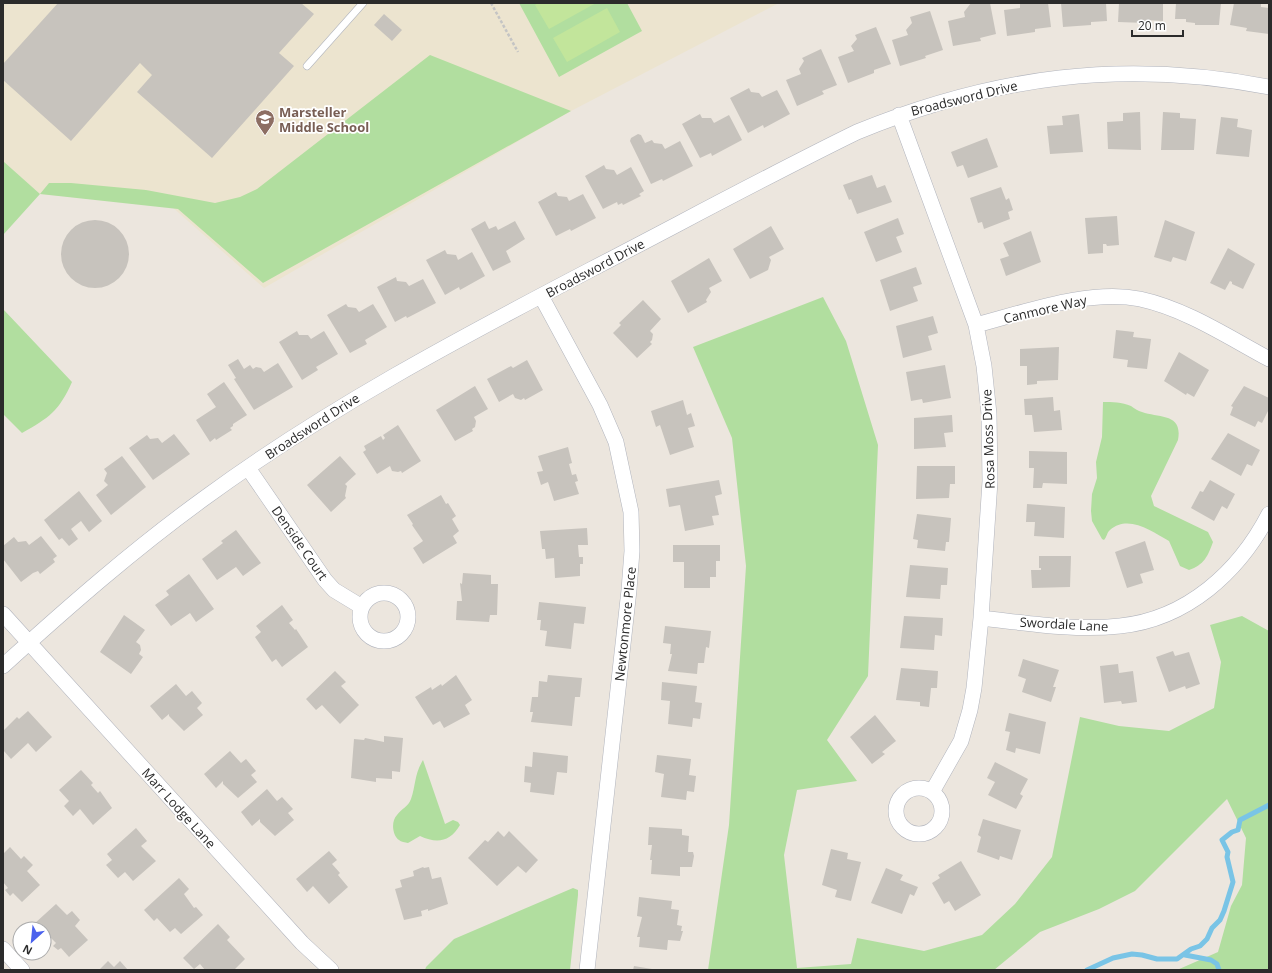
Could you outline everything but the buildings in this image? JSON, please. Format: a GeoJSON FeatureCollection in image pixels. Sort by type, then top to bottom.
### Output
{"type":"FeatureCollection","features":[{"type":"Feature","properties":{"kind":"street","name":"Broadsword Drive"},"geometry":{"type":"LineString","coordinates":[[3,666],[72,604],[154,536],[207,496],[349,401],[419,361],[541,296],[810,155],[857,132],[899,115],[942,101],[1038,80],[1096,74],[1195,77],[1269,87]]}},
{"type":"Feature","properties":{"kind":"street","name":"Rosa Moss Drive"},"geometry":{"type":"LineString","coordinates":[[899,115],[976,325],[984,366],[991,461],[976,674],[966,725],[960,741],[932,792]]}},
{"type":"Feature","properties":{"kind":"street","name":"Newtonmore Place"},"geometry":{"type":"LineString","coordinates":[[541,296],[600,405],[616,442],[631,512],[632,551],[629,590],[587,970]]}},
{"type":"Feature","properties":{"kind":"street","name":"Canmore Way"},"geometry":{"type":"LineString","coordinates":[[976,325],[1084,299],[1112,297],[1139,299],[1169,308],[1269,359]]}},
{"type":"Feature","properties":{"kind":"street","name":"Denside Court"},"geometry":{"type":"LineString","coordinates":[[248,468],[325,580],[334,590],[362,607]]}},
{"type":"Feature","properties":{"kind":"street","name":"Swordale Lane"},"geometry":{"type":"LineString","coordinates":[[981,618],[1048,625],[1101,628],[1135,624],[1159,617],[1200,596],[1220,582],[1250,546],[1269,514]]}},
{"type":"Feature","properties":{"kind":"street","name":"Marr Lodge Lane"},"geometry":{"type":"LineString","coordinates":[[3,614],[302,943],[332,970]]}},
{"type":"Feature","properties":{"kind":"street"},"geometry":{"type":"LineString","coordinates":[[3,949],[22,970]]}},
{"type":"Feature","properties":{"kind":"lane"},"geometry":{"type":"LineString","coordinates":[[307,66],[363,3]]}},
{"type":"Feature","properties":{"kind":"path"},"geometry":{"type":"LineString","coordinates":[[491,3],[518,52]]}},
{"type":"Feature","properties":{"kind":"shaded area","name":"Marsteller Middle School"},"geometry":{"type":"Polygon","coordinates":[[[3,3],[779,3],[571,111],[264,288],[171,206],[40,194],[3,161],[3,3]]]}},
{"type":"Feature","properties":{"kind":"green space"},"geometry":{"type":"Polygon","coordinates":[[[519,3],[627,3],[642,31],[559,77],[519,3]]]}},
{"type":"Feature","properties":{"kind":"green space"},"geometry":{"type":"Polygon","coordinates":[[[538,3],[596,3],[549,29],[535,5],[538,3]]]}},
{"type":"Feature","properties":{"kind":"green space"},"geometry":{"type":"Polygon","coordinates":[[[607,8],[620,32],[567,62],[553,38],[607,8]]]}},
{"type":"Feature","properties":{"kind":"green space"},"geometry":{"type":"Polygon","coordinates":[[[430,55],[571,111],[263,283],[178,209],[40,194],[49,183],[71,183],[146,190],[215,203],[240,197],[257,189],[430,55]]]}},
{"type":"Feature","properties":{"kind":"green space"},"geometry":{"type":"Polygon","coordinates":[[[3,161],[40,194],[3,235],[3,161]]]}},
{"type":"Feature","properties":{"kind":"green space"},"geometry":{"type":"Polygon","coordinates":[[[823,297],[846,341],[878,445],[868,676],[827,740],[857,781],[797,790],[784,855],[797,968],[851,964],[857,938],[924,951],[982,935],[1015,904],[1052,857],[1080,717],[1119,726],[1169,731],[1214,708],[1221,662],[1210,625],[1242,616],[1269,631],[1269,970],[1177,970],[1218,952],[1231,906],[1242,885],[1246,838],[1227,799],[1135,891],[1099,909],[1040,932],[994,970],[708,970],[729,825],[746,566],[732,438],[693,347],[823,297]]]}},
{"type":"Feature","properties":{"kind":"green space"},"geometry":{"type":"Polygon","coordinates":[[[3,309],[72,382],[58,407],[46,418],[22,433],[3,414],[3,309]]]}},
{"type":"Feature","properties":{"kind":"green space"},"geometry":{"type":"Polygon","coordinates":[[[1103,402],[1117,402],[1128,405],[1141,412],[1168,418],[1177,425],[1179,431],[1178,440],[1151,496],[1154,506],[1208,532],[1213,542],[1205,559],[1194,568],[1189,570],[1180,566],[1169,541],[1148,529],[1133,524],[1117,526],[1109,531],[1104,540],[1092,521],[1092,494],[1097,478],[1096,462],[1102,437],[1103,402]]]}},
{"type":"Feature","properties":{"kind":"green space"},"geometry":{"type":"Polygon","coordinates":[[[423,760],[445,824],[453,820],[458,822],[460,825],[452,835],[443,840],[437,841],[420,836],[408,843],[397,838],[393,824],[395,818],[411,799],[418,770],[423,760]]]}},
{"type":"Feature","properties":{"kind":"green space"},"geometry":{"type":"Polygon","coordinates":[[[573,888],[578,890],[578,895],[570,970],[425,970],[426,967],[454,939],[573,888]]]}},
{"type":"Feature","properties":{"kind":"waterway"},"geometry":{"type":"LineString","coordinates":[[1087,970],[1113,958],[1132,954],[1157,959],[1177,959],[1191,949],[1200,946],[1207,939],[1212,928],[1220,920],[1233,882],[1227,857],[1228,852],[1222,840],[1232,832],[1238,830],[1240,820],[1269,805]]}},
{"type":"Feature","properties":{"kind":"waterway"},"geometry":{"type":"LineString","coordinates":[[1185,955],[1211,960],[1217,964],[1219,970]]}},
{"type":"Feature","properties":{"kind":"place","name":"Marsteller Middle School"},"geometry":{"type":"Point","coordinates":[265,136]}}]}
